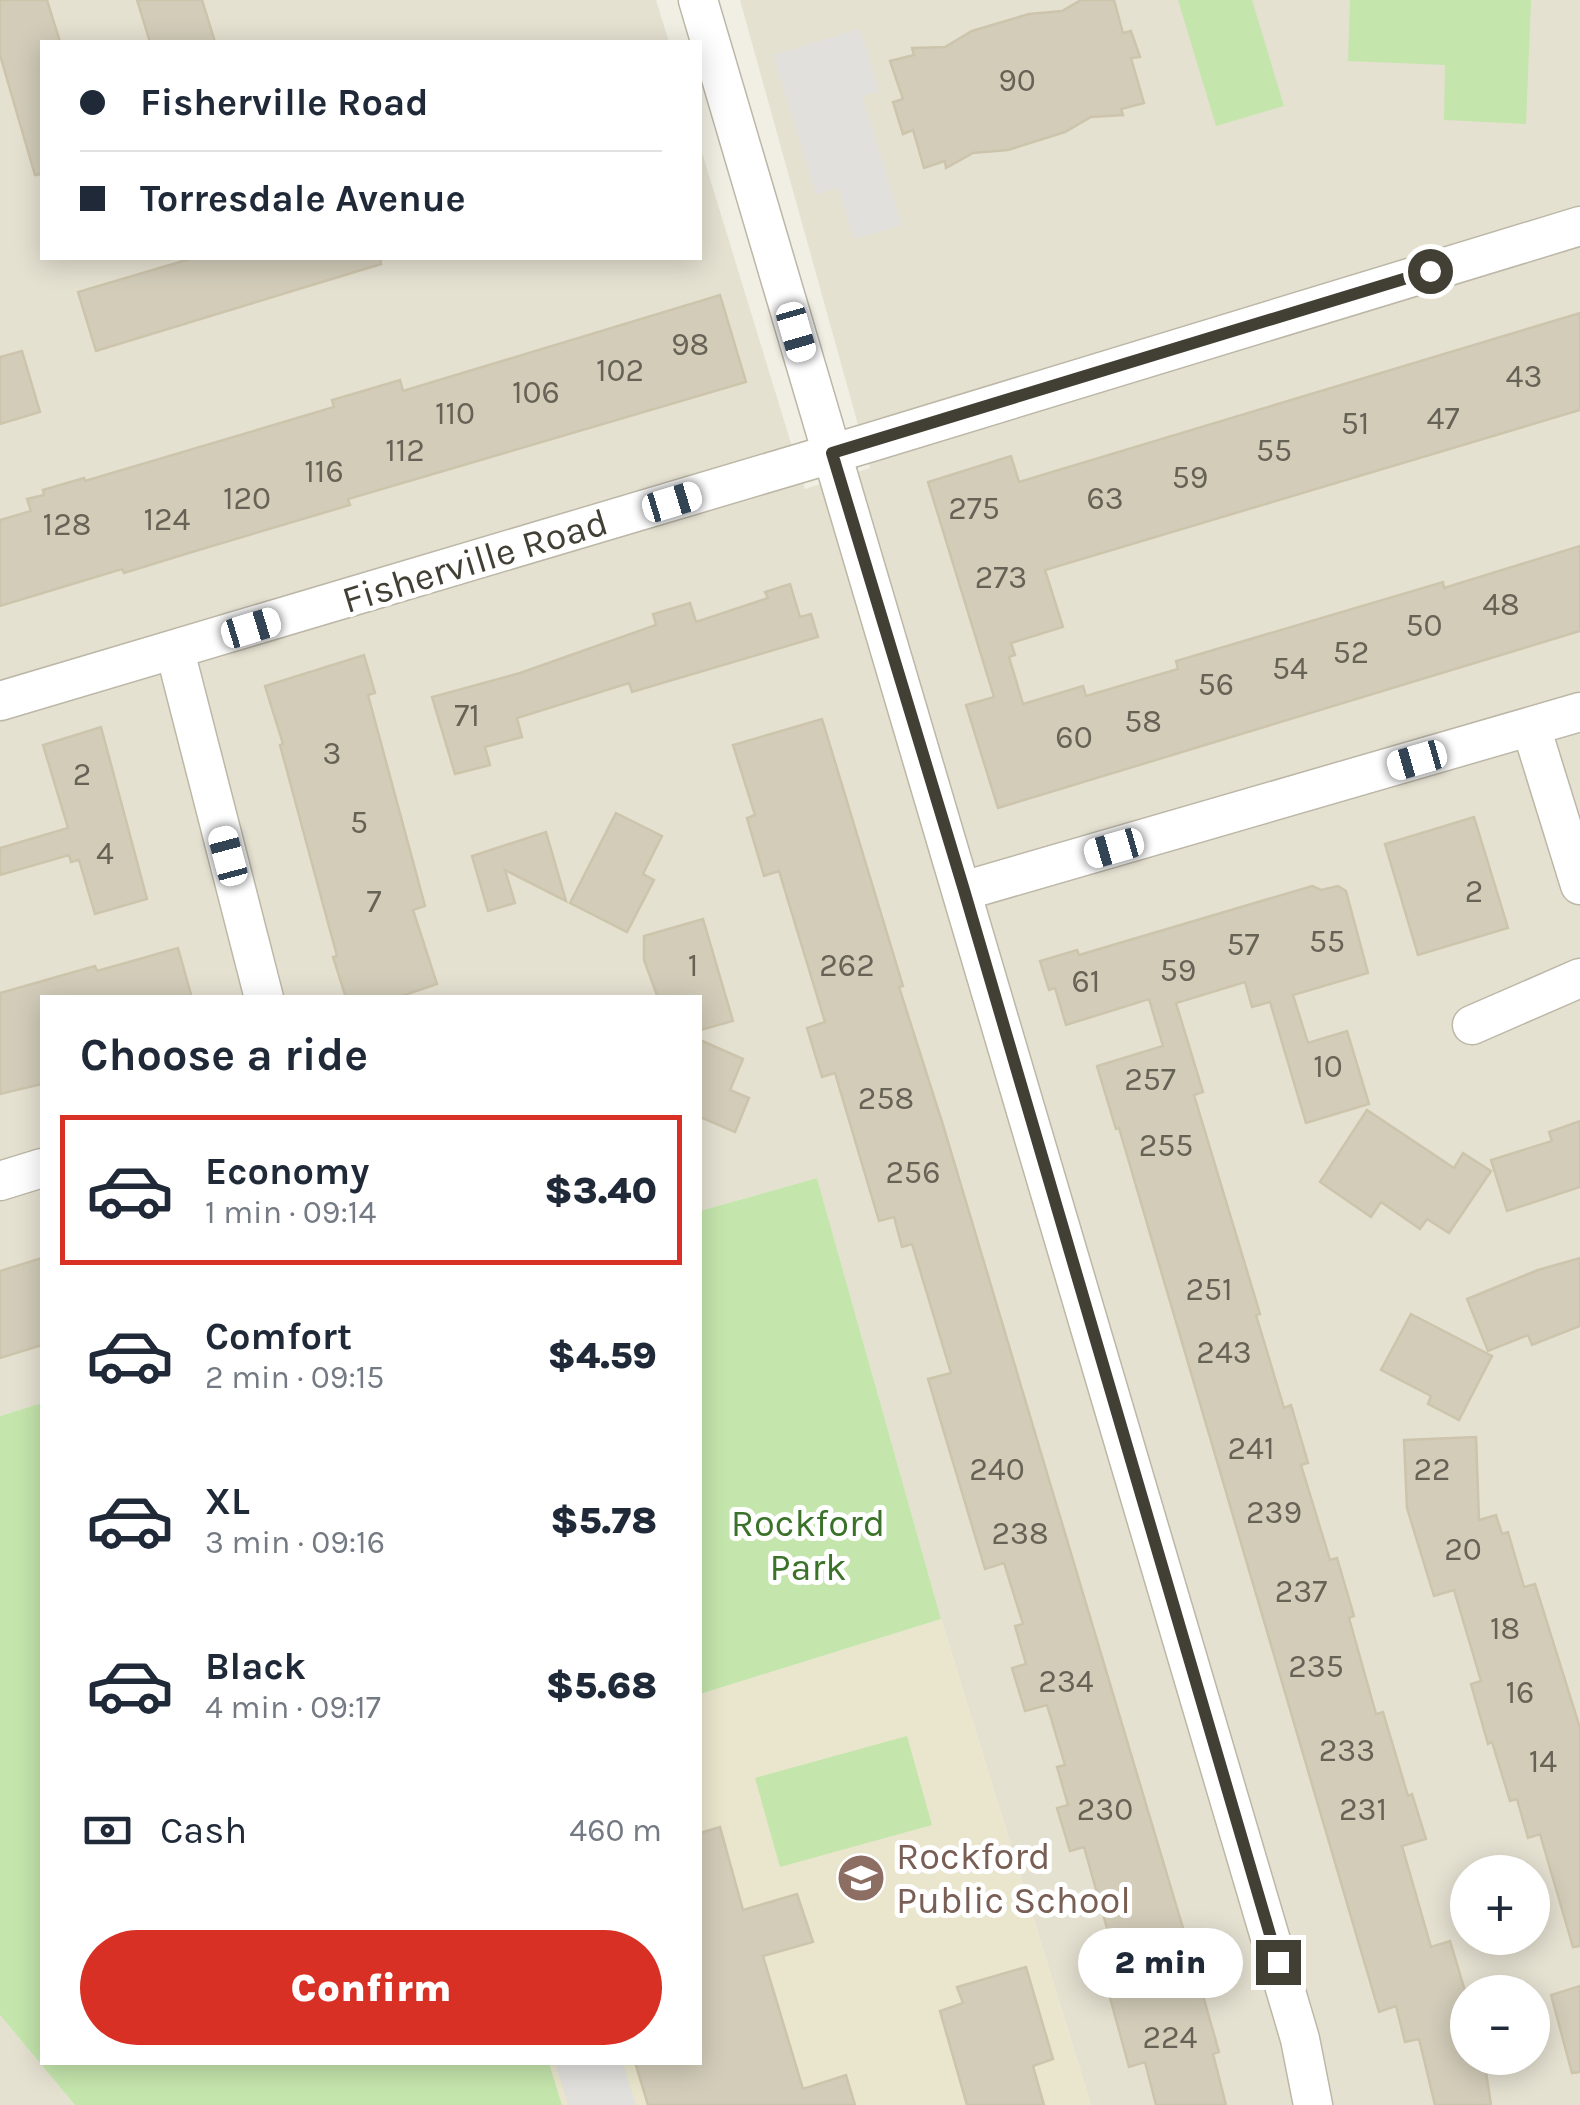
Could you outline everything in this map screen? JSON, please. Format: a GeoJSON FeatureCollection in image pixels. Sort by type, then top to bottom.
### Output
{"type":"FeatureCollection","features":[{"type":"Feature","properties":{"kind":"street"},"geometry":{"type":"LineString","coordinates":[[698,0],[1295,2020],[1312,2105]]}},
{"type":"Feature","properties":{"kind":"street","name":"Fisherville Road"},"geometry":{"type":"LineString","coordinates":[[0,701],[1580,226]]}},
{"type":"Feature","properties":{"kind":"street"},"geometry":{"type":"LineString","coordinates":[[175,651],[263,995]]}},
{"type":"Feature","properties":{"kind":"street"},"geometry":{"type":"LineString","coordinates":[[964,890],[1580,712]]}},
{"type":"Feature","properties":{"kind":"street"},"geometry":{"type":"LineString","coordinates":[[1531,726],[1580,885]]}},
{"type":"Feature","properties":{"kind":"street"},"geometry":{"type":"LineString","coordinates":[[1472,1026],[1580,978]]}},
{"type":"Feature","properties":{"kind":"street"},"geometry":{"type":"LineString","coordinates":[[0,1181],[40,1169]]}},
{"type":"Feature","properties":{"kind":"shaded area"},"geometry":{"type":"Polygon","coordinates":[[[0,0],[656,0],[668,40],[40,40],[40,260],[702,260],[702,153],[805,489],[870,468],[740,0],[1580,0],[1580,2105],[1091,2105],[941,1619],[817,1178],[702,1210],[702,995],[40,995],[40,1404],[0,1416],[0,0]]]}},
{"type":"Feature","properties":{"kind":"shaded area"},"geometry":{"type":"Polygon","coordinates":[[[860,29],[879,91],[862,96],[902,225],[854,239],[838,188],[816,194],[773,55],[860,29]]]}},
{"type":"Feature","properties":{"kind":"shaded area","name":"Rockford Public School"},"geometry":{"type":"Polygon","coordinates":[[[941,1619],[1091,2105],[562,2105],[550,2065],[702,2065],[702,1693],[941,1619]]]}},
{"type":"Feature","properties":{"kind":"shaded area"},"geometry":{"type":"Polygon","coordinates":[[[0,2015],[75,2105],[0,2105],[0,2015]]]}},
{"type":"Feature","properties":{"kind":"shaded area"},"geometry":{"type":"Polygon","coordinates":[[[556,2065],[624,2065],[636,2105],[568,2105],[556,2065]]]}},
{"type":"Feature","properties":{"kind":"green space"},"geometry":{"type":"Polygon","coordinates":[[[1178,0],[1252,0],[1284,106],[1216,126],[1178,0]]]}},
{"type":"Feature","properties":{"kind":"green space"},"geometry":{"type":"Polygon","coordinates":[[[1350,0],[1531,0],[1526,124],[1444,120],[1445,65],[1348,61],[1350,0]]]}},
{"type":"Feature","properties":{"kind":"green space","name":"Rockford Park"},"geometry":{"type":"Polygon","coordinates":[[[817,1178],[941,1619],[702,1693],[702,1210],[817,1178]]]}},
{"type":"Feature","properties":{"kind":"green space"},"geometry":{"type":"Polygon","coordinates":[[[40,1404],[40,2063],[0,2015],[0,1416],[40,1404]]]}},
{"type":"Feature","properties":{"kind":"green space"},"geometry":{"type":"Polygon","coordinates":[[[907,1736],[932,1825],[780,1867],[755,1778],[907,1736]]]}},
{"type":"Feature","properties":{"kind":"green space"},"geometry":{"type":"Polygon","coordinates":[[[42,2065],[550,2065],[562,2105],[75,2105],[42,2065]]]}},
{"type":"Feature","properties":{"kind":"building"},"geometry":{"type":"Polygon","coordinates":[[[0,0],[47,0],[59,40],[40,40],[40,174],[35,175],[0,55],[0,0]]]}},
{"type":"Feature","properties":{"kind":"building"},"geometry":{"type":"Polygon","coordinates":[[[137,0],[202,0],[214,40],[149,40],[137,0]]]}},
{"type":"Feature","properties":{"kind":"building"},"geometry":{"type":"Polygon","coordinates":[[[1081,0],[1114,0],[1123,33],[1131,31],[1140,57],[1131,58],[1144,103],[1121,109],[1123,115],[1091,117],[1065,132],[1008,150],[973,153],[946,168],[945,161],[924,168],[913,130],[903,134],[893,102],[903,99],[890,61],[914,55],[912,48],[945,47],[972,31],[1029,14],[1062,11],[1081,0]]]}},
{"type":"Feature","properties":{"kind":"building"},"geometry":{"type":"Polygon","coordinates":[[[186,260],[380,260],[381,264],[96,351],[78,292],[186,260]]]}},
{"type":"Feature","properties":{"kind":"building"},"geometry":{"type":"Polygon","coordinates":[[[720,295],[746,382],[348,499],[350,505],[124,573],[122,569],[0,606],[0,520],[31,511],[27,499],[44,495],[43,490],[334,407],[332,400],[400,380],[403,391],[720,295]]]}},
{"type":"Feature","properties":{"kind":"building"},"geometry":{"type":"Polygon","coordinates":[[[1580,313],[1580,410],[1045,570],[1063,627],[1011,643],[1015,655],[1009,657],[1023,704],[1083,686],[1086,696],[1178,669],[1176,661],[1443,582],[1444,588],[1580,546],[1580,631],[998,808],[966,705],[994,697],[928,482],[1011,456],[1019,482],[1580,313]]]}},
{"type":"Feature","properties":{"kind":"building"},"geometry":{"type":"Polygon","coordinates":[[[22,351],[40,412],[0,424],[0,357],[22,351]]]}},
{"type":"Feature","properties":{"kind":"building"},"geometry":{"type":"Polygon","coordinates":[[[790,584],[800,617],[811,614],[818,637],[632,692],[629,683],[517,718],[522,737],[485,747],[490,765],[455,774],[432,697],[520,673],[656,625],[653,614],[690,603],[696,622],[768,598],[765,592],[790,584]]]}},
{"type":"Feature","properties":{"kind":"building"},"geometry":{"type":"Polygon","coordinates":[[[364,655],[375,693],[368,695],[425,906],[413,910],[437,984],[405,995],[345,995],[265,686],[364,655]]]}},
{"type":"Feature","properties":{"kind":"building"},"geometry":{"type":"Polygon","coordinates":[[[822,719],[1200,1985],[1219,2052],[1213,2054],[1226,2105],[1156,2105],[1145,2062],[1129,2067],[1097,1950],[1112,1946],[1084,1847],[1070,1851],[1057,1808],[1068,1805],[1057,1767],[1065,1765],[1047,1705],[1025,1711],[1012,1668],[1026,1664],[1015,1626],[1023,1624],[1004,1563],[985,1569],[928,1379],[951,1373],[912,1244],[902,1247],[894,1217],[879,1221],[835,1073],[822,1077],[807,1028],[825,1022],[779,871],[764,876],[747,818],[755,815],[733,745],[822,719]]]}},
{"type":"Feature","properties":{"kind":"building"},"geometry":{"type":"Polygon","coordinates":[[[101,727],[147,899],[95,914],[79,860],[71,862],[69,855],[0,875],[0,848],[68,828],[43,745],[101,727]]]}},
{"type":"Feature","properties":{"kind":"building"},"geometry":{"type":"Polygon","coordinates":[[[616,813],[662,836],[643,874],[654,880],[627,932],[570,903],[616,813]]]}},
{"type":"Feature","properties":{"kind":"building"},"geometry":{"type":"Polygon","coordinates":[[[1474,817],[1508,928],[1418,955],[1385,844],[1474,817]]]}},
{"type":"Feature","properties":{"kind":"building"},"geometry":{"type":"Polygon","coordinates":[[[546,832],[566,901],[505,870],[515,903],[488,911],[472,856],[546,832]]]}},
{"type":"Feature","properties":{"kind":"building"},"geometry":{"type":"Polygon","coordinates":[[[1312,886],[1321,890],[1338,886],[1346,891],[1368,973],[1293,995],[1308,1043],[1347,1031],[1369,1104],[1306,1123],[1270,1002],[1252,1007],[1245,982],[1176,1003],[1203,1092],[1194,1095],[1260,1314],[1256,1315],[1284,1408],[1291,1405],[1308,1463],[1301,1465],[1330,1560],[1337,1558],[1376,1714],[1383,1712],[1408,1796],[1412,1794],[1426,1839],[1402,1846],[1431,1947],[1450,1941],[1450,1955],[1454,1955],[1460,1975],[1450,1975],[1450,2075],[1487,2075],[1491,2105],[1435,2105],[1419,2039],[1405,2042],[1396,2006],[1379,2012],[1119,1128],[1116,1129],[1097,1066],[1163,1046],[1149,999],[1066,1025],[1055,988],[1049,990],[1040,961],[1077,950],[1079,955],[1312,886]]]}},
{"type":"Feature","properties":{"kind":"building"},"geometry":{"type":"Polygon","coordinates":[[[703,919],[733,1021],[702,1029],[702,995],[657,995],[644,960],[644,936],[703,919]]]}},
{"type":"Feature","properties":{"kind":"building"},"geometry":{"type":"Polygon","coordinates":[[[178,948],[191,995],[40,995],[40,1084],[0,1094],[0,993],[95,966],[97,971],[178,948]]]}},
{"type":"Feature","properties":{"kind":"building"},"geometry":{"type":"Polygon","coordinates":[[[702,1041],[743,1059],[730,1090],[749,1098],[735,1132],[702,1118],[702,1041]]]}},
{"type":"Feature","properties":{"kind":"building"},"geometry":{"type":"Polygon","coordinates":[[[1367,1110],[1454,1168],[1463,1153],[1491,1171],[1449,1233],[1427,1219],[1420,1229],[1381,1202],[1371,1217],[1320,1182],[1367,1110]]]}},
{"type":"Feature","properties":{"kind":"building"},"geometry":{"type":"Polygon","coordinates":[[[1580,1121],[1580,1187],[1507,1211],[1491,1160],[1552,1141],[1549,1132],[1580,1121]]]}},
{"type":"Feature","properties":{"kind":"building"},"geometry":{"type":"Polygon","coordinates":[[[1580,1258],[1580,1326],[1532,1345],[1528,1335],[1488,1351],[1467,1299],[1538,1270],[1580,1258]]]}},
{"type":"Feature","properties":{"kind":"building"},"geometry":{"type":"Polygon","coordinates":[[[40,1259],[40,1346],[0,1358],[0,1271],[40,1259]]]}},
{"type":"Feature","properties":{"kind":"building"},"geometry":{"type":"Polygon","coordinates":[[[1411,1314],[1492,1356],[1459,1420],[1428,1404],[1431,1396],[1381,1370],[1411,1314]]]}},
{"type":"Feature","properties":{"kind":"building"},"geometry":{"type":"Polygon","coordinates":[[[1476,1437],[1479,1520],[1496,1515],[1502,1534],[1508,1532],[1524,1587],[1535,1584],[1580,1728],[1580,1946],[1573,1947],[1550,1868],[1550,1855],[1546,1855],[1540,1834],[1528,1838],[1517,1799],[1510,1801],[1492,1742],[1488,1744],[1471,1684],[1481,1681],[1454,1590],[1434,1596],[1407,1508],[1404,1440],[1476,1437]]]}},
{"type":"Feature","properties":{"kind":"building"},"geometry":{"type":"Polygon","coordinates":[[[720,1827],[743,1910],[797,1894],[813,1942],[763,1956],[803,2089],[846,2075],[855,2105],[648,2105],[636,2065],[702,2065],[702,1832],[720,1827]]]}},
{"type":"Feature","properties":{"kind":"building"},"geometry":{"type":"Polygon","coordinates":[[[1026,1967],[1053,2059],[1033,2066],[1044,2105],[967,2105],[940,2011],[963,2003],[957,1987],[1026,1967]]]}},
{"type":"Feature","properties":{"kind":"building"},"geometry":{"type":"Polygon","coordinates":[[[1580,1986],[1580,2072],[1572,2073],[1551,1995],[1580,1986]]]}},
{"type":"Feature","properties":{"kind":"place","name":"Rockford Public School"},"geometry":{"type":"Point","coordinates":[861,1878]}},
{"type":"Feature","properties":{"kind":"route"},"geometry":{"type":"LineString","coordinates":[[1278,1962],[832,453],[1430,271]]}}]}
